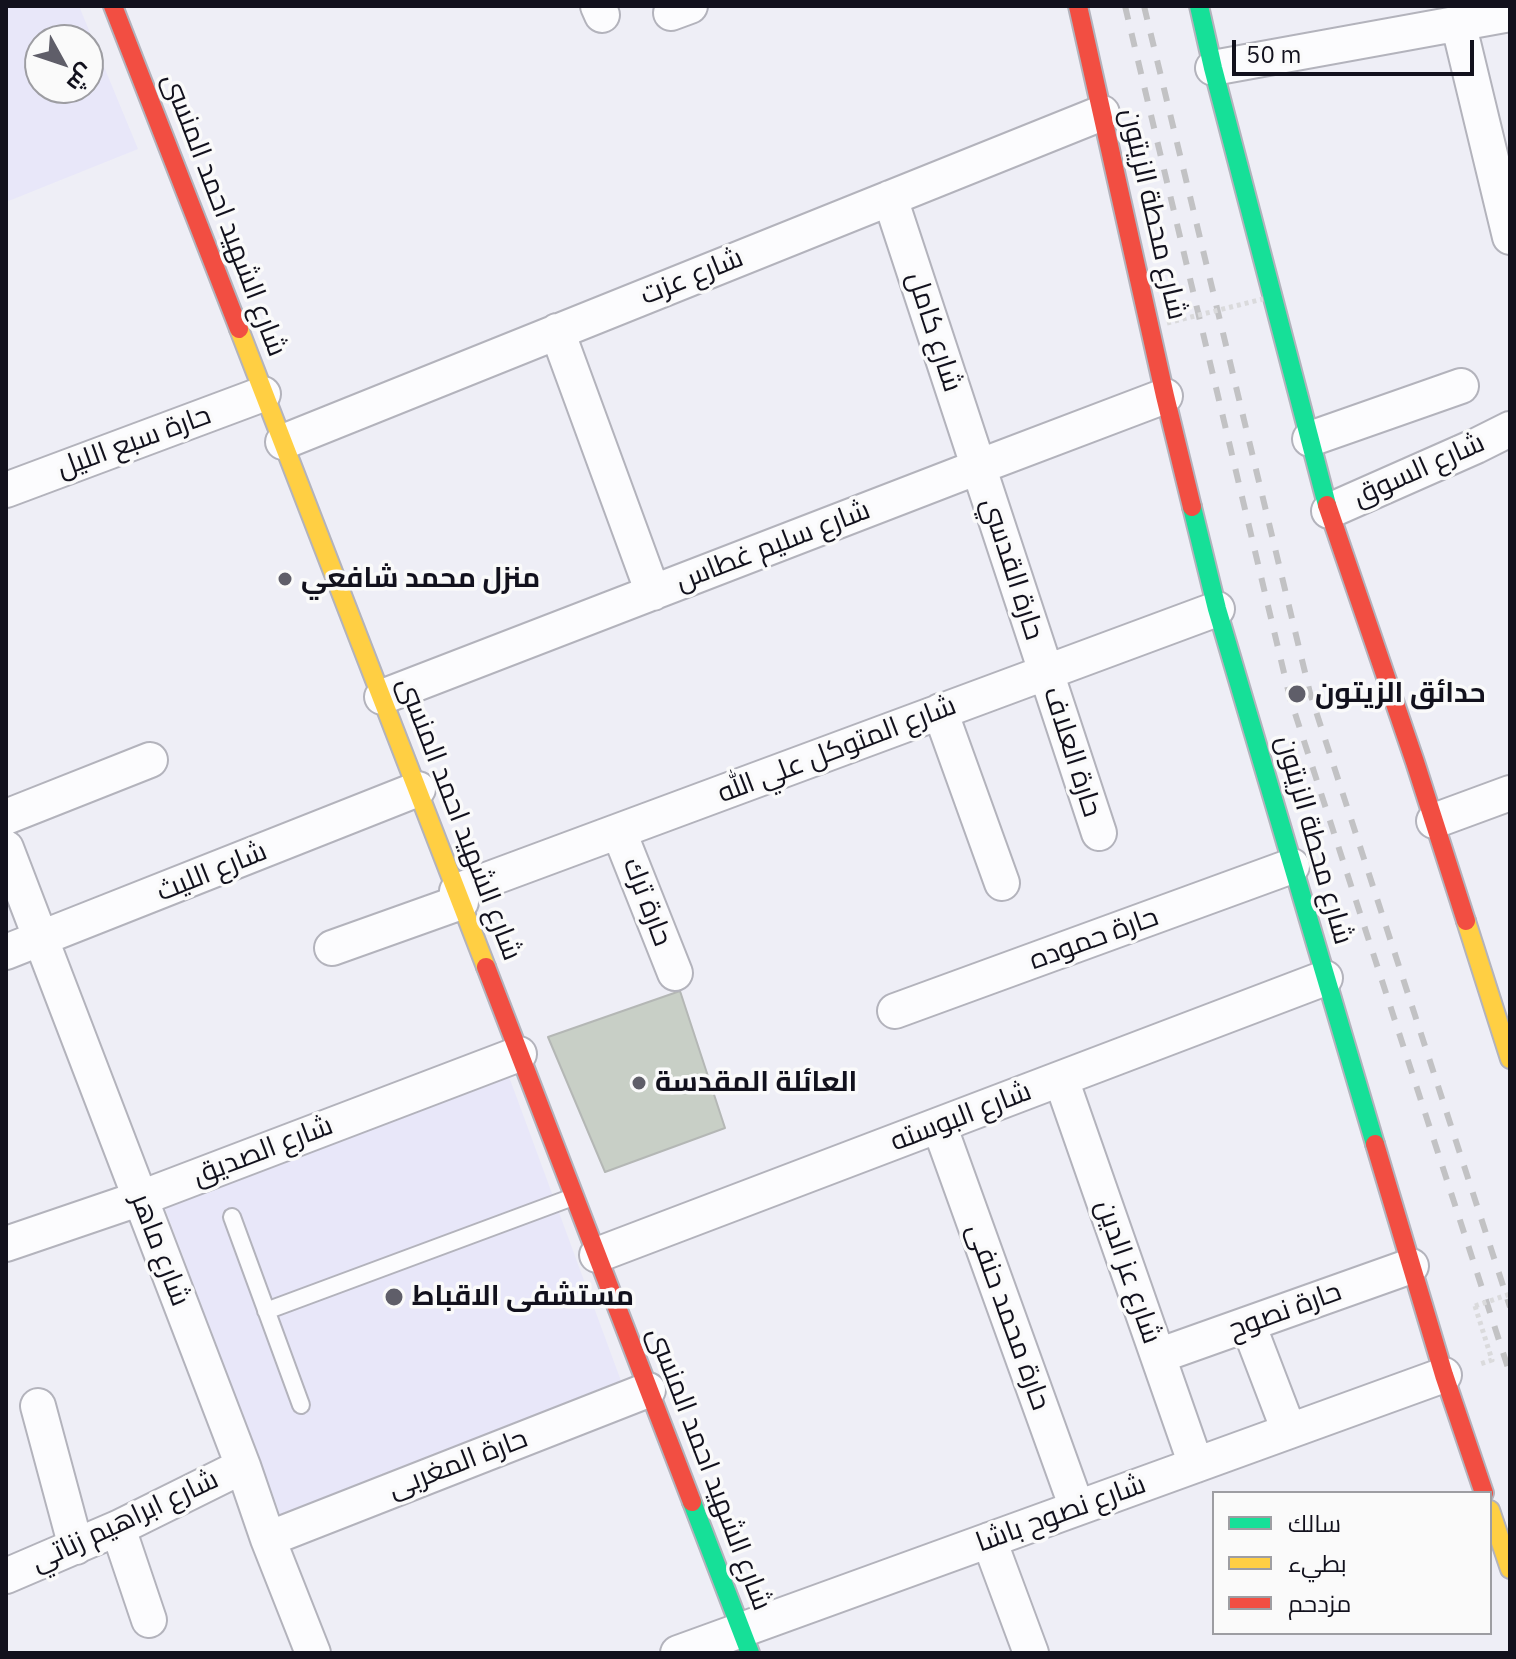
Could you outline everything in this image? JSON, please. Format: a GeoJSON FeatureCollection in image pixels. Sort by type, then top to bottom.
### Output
{"type":"FeatureCollection","features":[{"type":"Feature","properties":{"kind":"street","name":"شارع الشهيد احمد المنسى"},"geometry":{"type":"LineString","coordinates":[[113,6],[745,1642]]}},
{"type":"Feature","properties":{"kind":"street","name":"شارع محطة الزيتون"},"geometry":{"type":"LineString","coordinates":[[1078,6],[1165,396],[1217,609],[1411,1266],[1483,1491]]}},
{"type":"Feature","properties":{"kind":"street"},"geometry":{"type":"LineString","coordinates":[[1199,6],[1329,511],[1434,821],[1510,1059]]}},
{"type":"Feature","properties":{"kind":"street"},"geometry":{"type":"LineString","coordinates":[[1213,68],[1461,16],[1510,14]]}},
{"type":"Feature","properties":{"kind":"street"},"geometry":{"type":"LineString","coordinates":[[1461,16],[1510,237]]}},
{"type":"Feature","properties":{"kind":"street","name":"شارع عزت"},"geometry":{"type":"LineString","coordinates":[[283,442],[1102,113]]}},
{"type":"Feature","properties":{"kind":"street","name":"شارع كامل"},"geometry":{"type":"LineString","coordinates":[[890,198],[978,467]]}},
{"type":"Feature","properties":{"kind":"street"},"geometry":{"type":"LineString","coordinates":[[557,331],[653,593]]}},
{"type":"Feature","properties":{"kind":"street"},"geometry":{"type":"LineString","coordinates":[[1310,439],[1461,386]]}},
{"type":"Feature","properties":{"kind":"street","name":"حارة سبع الليل"},"geometry":{"type":"LineString","coordinates":[[6,490],[263,394]]}},
{"type":"Feature","properties":{"kind":"street","name":"شارع سليم غطاس"},"geometry":{"type":"LineString","coordinates":[[382,697],[1165,396]]}},
{"type":"Feature","properties":{"kind":"street","name":"شارع السوق"},"geometry":{"type":"LineString","coordinates":[[1329,511],[1510,429]]}},
{"type":"Feature","properties":{"kind":"street","name":"حارة القدسي"},"geometry":{"type":"LineString","coordinates":[[978,467],[1046,672]]}},
{"type":"Feature","properties":{"kind":"street","name":"شارع المتوكل علي الله"},"geometry":{"type":"LineString","coordinates":[[332,948],[619,832],[1217,609]]}},
{"type":"Feature","properties":{"kind":"street","name":"حارة العلاف"},"geometry":{"type":"LineString","coordinates":[[1046,672],[1099,833]]}},
{"type":"Feature","properties":{"kind":"street"},"geometry":{"type":"LineString","coordinates":[[940,711],[1002,883]]}},
{"type":"Feature","properties":{"kind":"street"},"geometry":{"type":"LineString","coordinates":[[6,817],[150,760]]}},
{"type":"Feature","properties":{"kind":"street","name":"شارع الليث"},"geometry":{"type":"LineString","coordinates":[[6,952],[418,789]]}},
{"type":"Feature","properties":{"kind":"street"},"geometry":{"type":"LineString","coordinates":[[1434,821],[1510,793]]}},
{"type":"Feature","properties":{"kind":"street","name":"حارة ترك"},"geometry":{"type":"LineString","coordinates":[[619,832],[675,973]]}},
{"type":"Feature","properties":{"kind":"street","name":"شارع ماهر"},"geometry":{"type":"LineString","coordinates":[[6,848],[313,1653]]}},
{"type":"Feature","properties":{"kind":"street","name":"حارة حموده"},"geometry":{"type":"LineString","coordinates":[[895,1011],[1292,866]]}},
{"type":"Feature","properties":{"kind":"street","name":"شارع البوسته"},"geometry":{"type":"LineString","coordinates":[[597,1255],[1325,978]]}},
{"type":"Feature","properties":{"kind":"street","name":"شارع الصديق"},"geometry":{"type":"LineString","coordinates":[[6,1244],[141,1198],[519,1054]]}},
{"type":"Feature","properties":{"kind":"street","name":"شارع عز الدين"},"geometry":{"type":"LineString","coordinates":[[1061,1079],[1196,1465]]}},
{"type":"Feature","properties":{"kind":"street","name":"حارة محمد حنفى"},"geometry":{"type":"LineString","coordinates":[[939,1125],[1077,1508]]}},
{"type":"Feature","properties":{"kind":"street","name":"حارة نصوح"},"geometry":{"type":"LineString","coordinates":[[1158,1356],[1411,1266]]}},
{"type":"Feature","properties":{"kind":"street"},"geometry":{"type":"LineString","coordinates":[[1248,1324],[1289,1431]]}},
{"type":"Feature","properties":{"kind":"street","name":"شارع نصوح باشا"},"geometry":{"type":"LineString","coordinates":[[678,1653],[745,1642],[989,1540],[1444,1375]]}},
{"type":"Feature","properties":{"kind":"street","name":"حارة المغربى"},"geometry":{"type":"LineString","coordinates":[[268,1539],[648,1390]]}},
{"type":"Feature","properties":{"kind":"street"},"geometry":{"type":"LineString","coordinates":[[38,1406],[76,1547]]}},
{"type":"Feature","properties":{"kind":"street","name":"شارع ابراهيم زناتي"},"geometry":{"type":"LineString","coordinates":[[6,1576],[118,1528],[243,1466]]}},
{"type":"Feature","properties":{"kind":"street"},"geometry":{"type":"LineString","coordinates":[[1492,1516],[1510,1569]]}},
{"type":"Feature","properties":{"kind":"street"},"geometry":{"type":"LineString","coordinates":[[118,1528],[149,1620]]}},
{"type":"Feature","properties":{"kind":"street"},"geometry":{"type":"LineString","coordinates":[[989,1540],[1031,1653]]}},
{"type":"Feature","properties":{"kind":"lane"},"geometry":{"type":"LineString","coordinates":[[266,1311],[574,1196]]}},
{"type":"Feature","properties":{"kind":"lane"},"geometry":{"type":"LineString","coordinates":[[232,1217],[301,1405]]}},
{"type":"Feature","properties":{"kind":"path"},"geometry":{"type":"LineString","coordinates":[[1167,323],[1263,299]]}},
{"type":"Feature","properties":{"kind":"path"},"geometry":{"type":"LineString","coordinates":[[1492,1360],[1475,1306],[1510,1294]]}},
{"type":"Feature","properties":{"kind":"shaded area"},"geometry":{"type":"Polygon","coordinates":[[[6,6],[79,6],[86,24],[24,24],[24,104],[104,104],[104,67],[138,149],[6,202],[6,6]]]}},
{"type":"Feature","properties":{"kind":"shaded area","name":"مستشفى الاقباط"},"geometry":{"type":"Polygon","coordinates":[[[508,1074],[624,1389],[280,1514],[164,1206],[508,1074]]]}},
{"type":"Feature","properties":{"kind":"building","name":"العائلة المقدسة"},"geometry":{"type":"Polygon","coordinates":[[[680,991],[725,1128],[605,1172],[548,1037],[680,991]]]}},
{"type":"Feature","properties":{"kind":"railway"},"geometry":{"type":"LineString","coordinates":[[1125,6],[1290,698],[1510,1374]]}},
{"type":"Feature","properties":{"kind":"railway"},"geometry":{"type":"LineString","coordinates":[[1144,6],[1310,693],[1510,1307]]}},
{"type":"Feature","properties":{"kind":"traffic: fast"},"geometry":{"type":"LineString","coordinates":[[1199,6],[1327,505]]}},
{"type":"Feature","properties":{"kind":"traffic: fast"},"geometry":{"type":"LineString","coordinates":[[1192,507],[1217,609],[1375,1144]]}},
{"type":"Feature","properties":{"kind":"traffic: fast"},"geometry":{"type":"LineString","coordinates":[[692,1502],[750,1653]]}},
{"type":"Feature","properties":{"kind":"traffic: slow"},"geometry":{"type":"LineString","coordinates":[[239,329],[486,967]]}},
{"type":"Feature","properties":{"kind":"traffic: slow"},"geometry":{"type":"LineString","coordinates":[[1466,921],[1510,1059]]}},
{"type":"Feature","properties":{"kind":"traffic: slow"},"geometry":{"type":"LineString","coordinates":[[1492,1516],[1510,1569]]}},
{"type":"Feature","properties":{"kind":"traffic: jam"},"geometry":{"type":"LineString","coordinates":[[113,6],[239,329]]}},
{"type":"Feature","properties":{"kind":"traffic: jam"},"geometry":{"type":"LineString","coordinates":[[1078,6],[1192,507]]}},
{"type":"Feature","properties":{"kind":"traffic: jam"},"geometry":{"type":"LineString","coordinates":[[1327,505],[1466,921]]}},
{"type":"Feature","properties":{"kind":"traffic: jam"},"geometry":{"type":"LineString","coordinates":[[486,967],[692,1502]]}},
{"type":"Feature","properties":{"kind":"traffic: jam"},"geometry":{"type":"LineString","coordinates":[[1375,1144],[1444,1375],[1483,1491]]}},
{"type":"Feature","properties":{"kind":"place","name":"منزل محمد شافعي"},"geometry":{"type":"Point","coordinates":[285,579]}},
{"type":"Feature","properties":{"kind":"place","name":"حدائق الزيتون"},"geometry":{"type":"Point","coordinates":[1297,694]}},
{"type":"Feature","properties":{"kind":"place","name":"العائلة المقدسة"},"geometry":{"type":"Point","coordinates":[639,1083]}},
{"type":"Feature","properties":{"kind":"place","name":"مستشفى الاقباط"},"geometry":{"type":"Point","coordinates":[394,1297]}}]}
